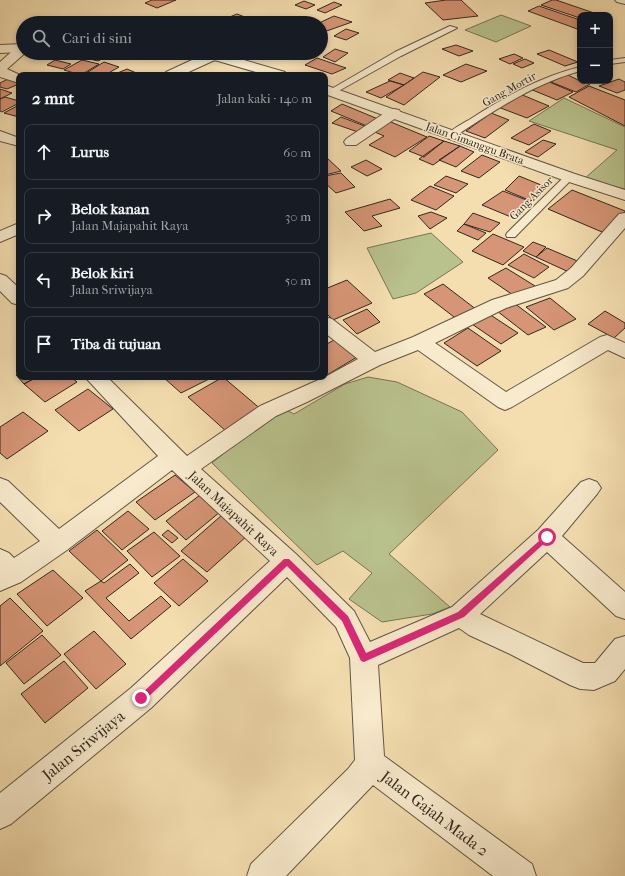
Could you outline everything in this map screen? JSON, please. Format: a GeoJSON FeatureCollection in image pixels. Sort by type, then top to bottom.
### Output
{"type":"FeatureCollection","features":[{"type":"Feature","properties":{"kind":"street"},"geometry":{"type":"LineString","coordinates":[[621,0],[625,1]]}},
{"type":"Feature","properties":{"kind":"street"},"geometry":{"type":"LineString","coordinates":[[0,48],[16,48]]}},
{"type":"Feature","properties":{"kind":"street"},"geometry":{"type":"LineString","coordinates":[[16,54],[0,69],[4,74],[16,78]]}},
{"type":"Feature","properties":{"kind":"street"},"geometry":{"type":"LineString","coordinates":[[177,72],[203,60]]}},
{"type":"Feature","properties":{"kind":"street"},"geometry":{"type":"LineString","coordinates":[[226,60],[269,72]]}},
{"type":"Feature","properties":{"kind":"street","name":"Jalan Cimanggu Brata"},"geometry":{"type":"LineString","coordinates":[[328,90],[569,177],[625,195]]}},
{"type":"Feature","properties":{"kind":"street"},"geometry":{"type":"LineString","coordinates":[[350,142],[394,113]]}},
{"type":"Feature","properties":{"kind":"street"},"geometry":{"type":"LineString","coordinates":[[9,139],[16,150]]}},
{"type":"Feature","properties":{"kind":"street"},"geometry":{"type":"LineString","coordinates":[[4,571],[58,543],[179,463],[268,411],[300,398],[373,360],[420,342],[499,304],[562,284],[577,272],[625,218]]}},
{"type":"Feature","properties":{"kind":"street"},"geometry":{"type":"LineString","coordinates":[[0,237],[16,229]]}},
{"type":"Feature","properties":{"kind":"street"},"geometry":{"type":"LineString","coordinates":[[0,280],[16,296]]}},
{"type":"Feature","properties":{"kind":"street"},"geometry":{"type":"LineString","coordinates":[[328,325],[373,360]]}},
{"type":"Feature","properties":{"kind":"street"},"geometry":{"type":"LineString","coordinates":[[420,342],[505,402],[607,342],[623,348]]}},
{"type":"Feature","properties":{"kind":"street","name":"Jalan Majapahit Raya"},"geometry":{"type":"LineString","coordinates":[[98,380],[179,463],[287,561],[345,619],[364,658],[370,764]]}},
{"type":"Feature","properties":{"kind":"street"},"geometry":{"type":"LineString","coordinates":[[0,488],[58,543]]}},
{"type":"Feature","properties":{"kind":"street"},"geometry":{"type":"LineString","coordinates":[[364,658],[461,615],[547,537],[589,488]]}},
{"type":"Feature","properties":{"kind":"street"},"geometry":{"type":"LineString","coordinates":[[547,537],[625,608]]}},
{"type":"Feature","properties":{"kind":"street","name":"Jalan Sriwijaya"},"geometry":{"type":"LineString","coordinates":[[0,813],[141,698],[287,561]]}},
{"type":"Feature","properties":{"kind":"street"},"geometry":{"type":"LineString","coordinates":[[461,615],[478,627],[520,645],[580,676],[594,677],[605,672],[625,648]]}},
{"type":"Feature","properties":{"kind":"street"},"geometry":{"type":"LineString","coordinates":[[262,876],[359,780],[370,764]]}},
{"type":"Feature","properties":{"kind":"street","name":"Jalan Gajah Mada 2"},"geometry":{"type":"LineString","coordinates":[[370,764],[520,876]]}},
{"type":"Feature","properties":{"kind":"lane"},"geometry":{"type":"LineString","coordinates":[[328,90],[453,28]]}},
{"type":"Feature","properties":{"kind":"lane"},"geometry":{"type":"LineString","coordinates":[[613,62],[625,60]]}},
{"type":"Feature","properties":{"kind":"lane","name":"Gang Mortir"},"geometry":{"type":"LineString","coordinates":[[451,135],[518,94],[567,72],[577,70]]}},
{"type":"Feature","properties":{"kind":"lane","name":"Gang Asisor"},"geometry":{"type":"LineString","coordinates":[[511,235],[569,177]]}},
{"type":"Feature","properties":{"kind":"green space"},"geometry":{"type":"Polygon","coordinates":[[[501,15],[531,26],[496,42],[465,30],[501,15]]]}},
{"type":"Feature","properties":{"kind":"green space"},"geometry":{"type":"Polygon","coordinates":[[[564,98],[625,127],[625,189],[584,179],[617,150],[529,121],[564,98]]]}},
{"type":"Feature","properties":{"kind":"green space"},"geometry":{"type":"Polygon","coordinates":[[[431,233],[463,262],[416,293],[393,299],[367,248],[431,233]]]}},
{"type":"Feature","properties":{"kind":"green space"},"geometry":{"type":"Polygon","coordinates":[[[368,377],[397,382],[462,412],[498,450],[389,554],[450,607],[432,614],[382,622],[349,599],[372,573],[343,551],[317,565],[212,463],[280,407],[294,414],[345,384],[368,377]]]}},
{"type":"Feature","properties":{"kind":"building"},"geometry":{"type":"Polygon","coordinates":[[[152,0],[176,0],[157,8],[145,3],[152,0]]]}},
{"type":"Feature","properties":{"kind":"building"},"geometry":{"type":"Polygon","coordinates":[[[446,0],[461,0],[478,16],[443,20],[425,3],[446,0]]]}},
{"type":"Feature","properties":{"kind":"building"},"geometry":{"type":"Polygon","coordinates":[[[552,0],[556,0],[591,12],[577,12],[577,17],[541,5],[552,0]]]}},
{"type":"Feature","properties":{"kind":"building"},"geometry":{"type":"Polygon","coordinates":[[[304,1],[315,5],[306,9],[295,5],[304,1]]]}},
{"type":"Feature","properties":{"kind":"building"},"geometry":{"type":"Polygon","coordinates":[[[334,2],[342,5],[325,13],[317,10],[334,2]]]}},
{"type":"Feature","properties":{"kind":"building"},"geometry":{"type":"Polygon","coordinates":[[[539,6],[577,19],[577,29],[528,11],[539,6]]]}},
{"type":"Feature","properties":{"kind":"building"},"geometry":{"type":"Polygon","coordinates":[[[237,14],[242,16],[232,16],[237,14]]]}},
{"type":"Feature","properties":{"kind":"building"},"geometry":{"type":"Polygon","coordinates":[[[334,16],[352,22],[328,31],[328,19],[334,16]]]}},
{"type":"Feature","properties":{"kind":"building"},"geometry":{"type":"Polygon","coordinates":[[[346,29],[359,33],[346,40],[334,36],[346,29]]]}},
{"type":"Feature","properties":{"kind":"building"},"geometry":{"type":"Polygon","coordinates":[[[456,45],[473,51],[459,56],[442,49],[456,45]]]}},
{"type":"Feature","properties":{"kind":"building"},"geometry":{"type":"Polygon","coordinates":[[[335,49],[348,53],[335,62],[328,59],[328,54],[335,49]]]}},
{"type":"Feature","properties":{"kind":"building"},"geometry":{"type":"Polygon","coordinates":[[[549,50],[577,62],[565,66],[537,54],[549,50]]]}},
{"type":"Feature","properties":{"kind":"building"},"geometry":{"type":"Polygon","coordinates":[[[514,54],[523,58],[510,64],[499,59],[514,54]]]}},
{"type":"Feature","properties":{"kind":"building"},"geometry":{"type":"Polygon","coordinates":[[[525,59],[534,63],[522,68],[513,64],[525,59]]]}},
{"type":"Feature","properties":{"kind":"building"},"geometry":{"type":"Polygon","coordinates":[[[55,60],[71,64],[63,69],[47,65],[55,60]]]}},
{"type":"Feature","properties":{"kind":"building"},"geometry":{"type":"Polygon","coordinates":[[[82,60],[99,64],[86,72],[71,72],[64,70],[82,60]]]}},
{"type":"Feature","properties":{"kind":"building"},"geometry":{"type":"Polygon","coordinates":[[[314,60],[323,60],[346,68],[332,74],[305,65],[314,60]]]}},
{"type":"Feature","properties":{"kind":"building"},"geometry":{"type":"Polygon","coordinates":[[[104,62],[119,67],[110,72],[88,72],[104,62]]]}},
{"type":"Feature","properties":{"kind":"building"},"geometry":{"type":"Polygon","coordinates":[[[466,64],[487,71],[461,82],[443,75],[466,64]]]}},
{"type":"Feature","properties":{"kind":"building"},"geometry":{"type":"Polygon","coordinates":[[[127,69],[134,72],[120,72],[127,69]]]}},
{"type":"Feature","properties":{"kind":"building"},"geometry":{"type":"Polygon","coordinates":[[[423,72],[440,77],[404,105],[386,97],[423,72]]]}},
{"type":"Feature","properties":{"kind":"building"},"geometry":{"type":"Polygon","coordinates":[[[400,73],[414,78],[404,85],[388,80],[400,73]]]}},
{"type":"Feature","properties":{"kind":"building"},"geometry":{"type":"Polygon","coordinates":[[[566,74],[577,80],[577,84],[590,84],[576,92],[551,82],[566,74]]]}},
{"type":"Feature","properties":{"kind":"building"},"geometry":{"type":"Polygon","coordinates":[[[10,78],[16,80],[16,85],[7,89],[0,87],[0,83],[10,78]]]}},
{"type":"Feature","properties":{"kind":"building"},"geometry":{"type":"Polygon","coordinates":[[[619,79],[625,82],[625,90],[617,93],[599,86],[613,84],[613,81],[619,79]]]}},
{"type":"Feature","properties":{"kind":"building"},"geometry":{"type":"Polygon","coordinates":[[[390,81],[404,85],[381,98],[366,92],[390,81]]]}},
{"type":"Feature","properties":{"kind":"building"},"geometry":{"type":"Polygon","coordinates":[[[547,81],[573,92],[557,100],[530,89],[547,81]]]}},
{"type":"Feature","properties":{"kind":"building"},"geometry":{"type":"Polygon","coordinates":[[[589,86],[625,100],[625,126],[569,97],[589,86]]]}},
{"type":"Feature","properties":{"kind":"building"},"geometry":{"type":"Polygon","coordinates":[[[0,89],[12,93],[0,99],[0,89]]]}},
{"type":"Feature","properties":{"kind":"building"},"geometry":{"type":"Polygon","coordinates":[[[520,94],[549,106],[527,118],[498,107],[520,94]]]}},
{"type":"Feature","properties":{"kind":"building"},"geometry":{"type":"Polygon","coordinates":[[[5,97],[16,100],[16,105],[2,112],[0,111],[0,99],[5,97]]]}},
{"type":"Feature","properties":{"kind":"building"},"geometry":{"type":"Polygon","coordinates":[[[342,104],[378,119],[367,126],[331,111],[342,104]]]}},
{"type":"Feature","properties":{"kind":"building"},"geometry":{"type":"Polygon","coordinates":[[[16,107],[16,116],[4,113],[16,107]]]}},
{"type":"Feature","properties":{"kind":"building"},"geometry":{"type":"Polygon","coordinates":[[[491,113],[509,120],[485,138],[466,131],[491,113]]]}},
{"type":"Feature","properties":{"kind":"building"},"geometry":{"type":"Polygon","coordinates":[[[341,117],[367,127],[358,132],[332,123],[341,117]]]}},
{"type":"Feature","properties":{"kind":"building"},"geometry":{"type":"Polygon","coordinates":[[[386,120],[427,137],[395,157],[369,145],[384,136],[370,130],[386,120]]]}},
{"type":"Feature","properties":{"kind":"building"},"geometry":{"type":"Polygon","coordinates":[[[534,124],[551,131],[529,145],[511,138],[534,124]]]}},
{"type":"Feature","properties":{"kind":"building"},"geometry":{"type":"Polygon","coordinates":[[[429,136],[444,141],[424,157],[409,151],[429,136]]]}},
{"type":"Feature","properties":{"kind":"building"},"geometry":{"type":"Polygon","coordinates":[[[543,140],[556,144],[538,157],[525,152],[543,140]]]}},
{"type":"Feature","properties":{"kind":"building"},"geometry":{"type":"Polygon","coordinates":[[[444,141],[460,146],[433,165],[419,159],[444,141]]]}},
{"type":"Feature","properties":{"kind":"building"},"geometry":{"type":"Polygon","coordinates":[[[460,146],[474,152],[456,167],[439,160],[460,146]]]}},
{"type":"Feature","properties":{"kind":"building"},"geometry":{"type":"Polygon","coordinates":[[[482,155],[500,162],[479,178],[461,171],[482,155]]]}},
{"type":"Feature","properties":{"kind":"building"},"geometry":{"type":"Polygon","coordinates":[[[328,159],[341,171],[328,174],[328,159]]]}},
{"type":"Feature","properties":{"kind":"building"},"geometry":{"type":"Polygon","coordinates":[[[366,160],[382,169],[367,176],[351,167],[366,160]]]}},
{"type":"Feature","properties":{"kind":"building"},"geometry":{"type":"Polygon","coordinates":[[[341,173],[355,187],[336,193],[328,186],[328,175],[341,173]]]}},
{"type":"Feature","properties":{"kind":"building"},"geometry":{"type":"Polygon","coordinates":[[[446,176],[468,184],[456,193],[434,185],[446,176]]]}},
{"type":"Feature","properties":{"kind":"building"},"geometry":{"type":"Polygon","coordinates":[[[519,176],[546,187],[531,201],[505,190],[519,176]]]}},
{"type":"Feature","properties":{"kind":"building"},"geometry":{"type":"Polygon","coordinates":[[[430,186],[454,196],[436,210],[411,200],[430,186]]]}},
{"type":"Feature","properties":{"kind":"building"},"geometry":{"type":"Polygon","coordinates":[[[572,190],[625,212],[602,232],[548,209],[572,190]]]}},
{"type":"Feature","properties":{"kind":"building"},"geometry":{"type":"Polygon","coordinates":[[[503,191],[529,201],[511,217],[482,205],[503,191]]]}},
{"type":"Feature","properties":{"kind":"building"},"geometry":{"type":"Polygon","coordinates":[[[390,199],[400,208],[372,216],[382,226],[364,231],[345,212],[390,199]]]}},
{"type":"Feature","properties":{"kind":"building"},"geometry":{"type":"Polygon","coordinates":[[[431,212],[447,218],[430,229],[418,216],[431,212]]]}},
{"type":"Feature","properties":{"kind":"building"},"geometry":{"type":"Polygon","coordinates":[[[473,213],[500,223],[490,232],[464,224],[473,213]]]}},
{"type":"Feature","properties":{"kind":"building"},"geometry":{"type":"Polygon","coordinates":[[[464,224],[486,233],[478,240],[457,231],[464,224]]]}},
{"type":"Feature","properties":{"kind":"building"},"geometry":{"type":"Polygon","coordinates":[[[493,234],[524,247],[503,265],[472,251],[493,234]]]}},
{"type":"Feature","properties":{"kind":"building"},"geometry":{"type":"Polygon","coordinates":[[[533,242],[546,247],[536,257],[523,251],[533,242]]]}},
{"type":"Feature","properties":{"kind":"building"},"geometry":{"type":"Polygon","coordinates":[[[547,248],[582,263],[571,273],[536,257],[547,248]]]}},
{"type":"Feature","properties":{"kind":"building"},"geometry":{"type":"Polygon","coordinates":[[[524,254],[549,267],[534,278],[508,265],[524,254]]]}},
{"type":"Feature","properties":{"kind":"building"},"geometry":{"type":"Polygon","coordinates":[[[506,268],[535,286],[516,297],[488,278],[506,268]]]}},
{"type":"Feature","properties":{"kind":"building"},"geometry":{"type":"Polygon","coordinates":[[[347,280],[372,303],[333,320],[328,315],[328,288],[347,280]]]}},
{"type":"Feature","properties":{"kind":"building"},"geometry":{"type":"Polygon","coordinates":[[[443,284],[477,310],[458,320],[424,294],[443,284]]]}},
{"type":"Feature","properties":{"kind":"building"},"geometry":{"type":"Polygon","coordinates":[[[550,298],[576,319],[554,330],[526,307],[550,298]]]}},
{"type":"Feature","properties":{"kind":"building"},"geometry":{"type":"Polygon","coordinates":[[[514,303],[546,327],[528,335],[497,311],[514,303]]]}},
{"type":"Feature","properties":{"kind":"building"},"geometry":{"type":"Polygon","coordinates":[[[367,309],[380,322],[357,334],[343,320],[367,309]]]}},
{"type":"Feature","properties":{"kind":"building"},"geometry":{"type":"Polygon","coordinates":[[[605,311],[625,323],[625,328],[614,338],[588,324],[605,311]]]}},
{"type":"Feature","properties":{"kind":"building"},"geometry":{"type":"Polygon","coordinates":[[[486,312],[518,333],[501,344],[469,322],[486,312]]]}},
{"type":"Feature","properties":{"kind":"building"},"geometry":{"type":"Polygon","coordinates":[[[468,328],[501,351],[477,366],[444,343],[468,328]]]}},
{"type":"Feature","properties":{"kind":"building"},"geometry":{"type":"Polygon","coordinates":[[[334,340],[357,357],[328,374],[328,343],[334,340]]]}},
{"type":"Feature","properties":{"kind":"building"},"geometry":{"type":"Polygon","coordinates":[[[20,380],[31,380],[24,384],[20,380]]]}},
{"type":"Feature","properties":{"kind":"building"},"geometry":{"type":"Polygon","coordinates":[[[31,380],[75,380],[77,382],[45,402],[24,384],[31,380]]]}},
{"type":"Feature","properties":{"kind":"building"},"geometry":{"type":"Polygon","coordinates":[[[166,380],[207,380],[181,393],[166,380]]]}},
{"type":"Feature","properties":{"kind":"building"},"geometry":{"type":"Polygon","coordinates":[[[218,380],[227,380],[263,411],[227,432],[188,397],[218,380]]]}},
{"type":"Feature","properties":{"kind":"building"},"geometry":{"type":"Polygon","coordinates":[[[88,389],[113,409],[79,431],[55,410],[88,389]]]}},
{"type":"Feature","properties":{"kind":"building"},"geometry":{"type":"Polygon","coordinates":[[[23,412],[48,431],[7,459],[0,453],[0,427],[23,412]]]}},
{"type":"Feature","properties":{"kind":"building"},"geometry":{"type":"Polygon","coordinates":[[[175,475],[195,492],[155,520],[136,502],[175,475]]]}},
{"type":"Feature","properties":{"kind":"building"},"geometry":{"type":"Polygon","coordinates":[[[200,495],[220,512],[186,540],[166,521],[200,495]]]}},
{"type":"Feature","properties":{"kind":"building"},"geometry":{"type":"Polygon","coordinates":[[[128,511],[149,529],[122,550],[102,531],[128,511]]]}},
{"type":"Feature","properties":{"kind":"building"},"geometry":{"type":"Polygon","coordinates":[[[222,515],[248,535],[207,572],[181,551],[222,515]]]}},
{"type":"Feature","properties":{"kind":"building"},"geometry":{"type":"Polygon","coordinates":[[[97,530],[128,560],[101,581],[69,551],[97,530]]]}},
{"type":"Feature","properties":{"kind":"building"},"geometry":{"type":"Polygon","coordinates":[[[168,530],[178,538],[172,543],[162,535],[168,530]]]}},
{"type":"Feature","properties":{"kind":"building"},"geometry":{"type":"Polygon","coordinates":[[[154,532],[180,556],[152,577],[127,551],[154,532]]]}},
{"type":"Feature","properties":{"kind":"building"},"geometry":{"type":"Polygon","coordinates":[[[183,559],[208,581],[179,606],[154,583],[183,559]]]}},
{"type":"Feature","properties":{"kind":"building"},"geometry":{"type":"Polygon","coordinates":[[[130,564],[139,573],[106,598],[129,621],[161,596],[171,606],[131,639],[85,591],[101,581],[104,583],[130,564]]]}},
{"type":"Feature","properties":{"kind":"building"},"geometry":{"type":"Polygon","coordinates":[[[53,570],[83,598],[47,626],[17,594],[53,570]]]}},
{"type":"Feature","properties":{"kind":"building"},"geometry":{"type":"Polygon","coordinates":[[[10,598],[43,631],[0,666],[0,606],[10,598]]]}},
{"type":"Feature","properties":{"kind":"building"},"geometry":{"type":"Polygon","coordinates":[[[94,631],[126,664],[96,689],[64,654],[94,631]]]}},
{"type":"Feature","properties":{"kind":"building"},"geometry":{"type":"Polygon","coordinates":[[[42,635],[61,655],[24,684],[6,663],[42,635]]]}},
{"type":"Feature","properties":{"kind":"building"},"geometry":{"type":"Polygon","coordinates":[[[64,661],[88,688],[45,723],[21,694],[64,661]]]}},
{"type":"Feature","properties":{"kind":"route"},"geometry":{"type":"LineString","coordinates":[[141,698],[287,561],[345,619],[364,658],[461,615],[547,537]]}}]}
